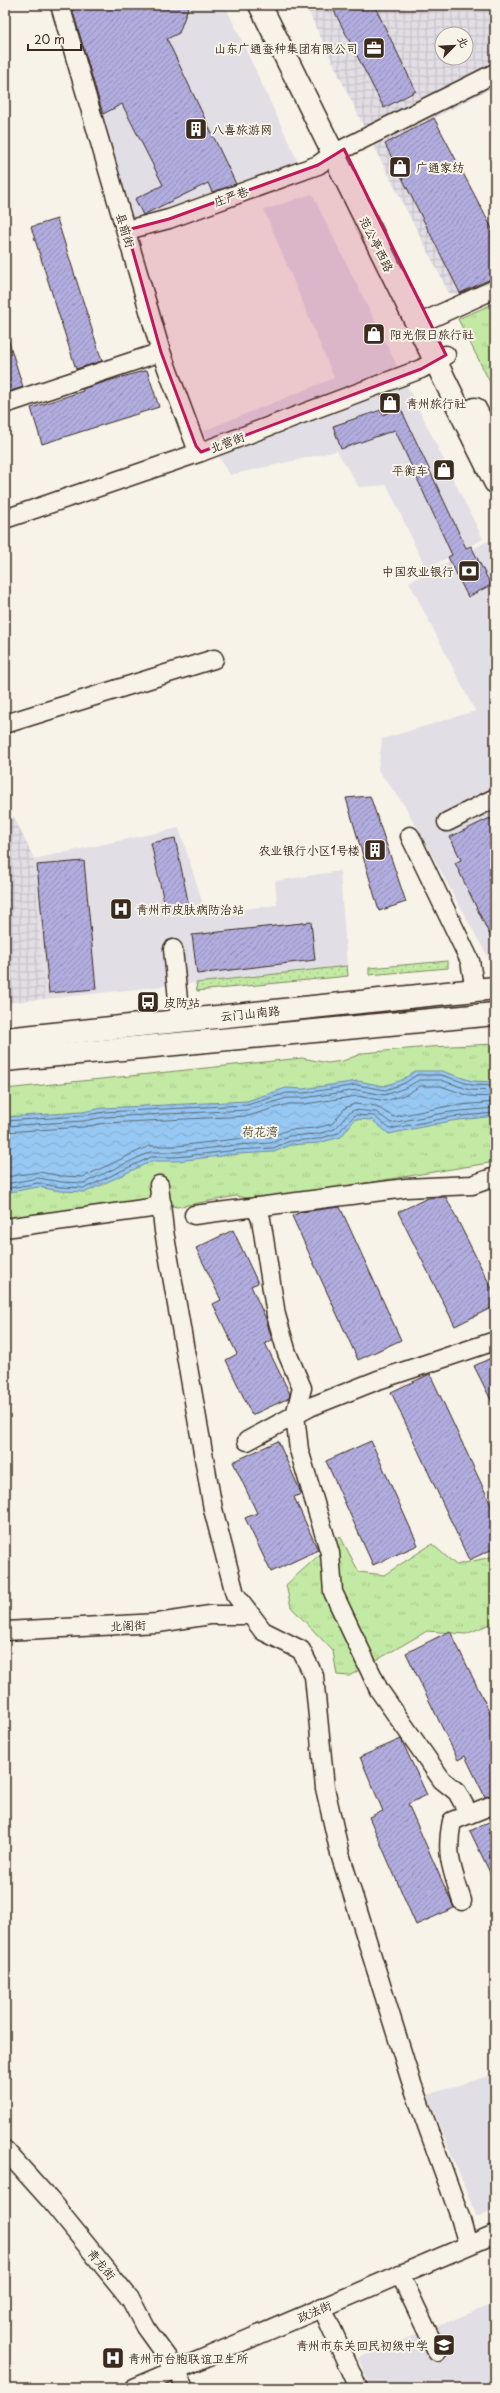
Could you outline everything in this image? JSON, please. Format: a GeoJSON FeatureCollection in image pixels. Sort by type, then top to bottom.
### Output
{"type":"FeatureCollection","features":[{"type":"Feature","properties":{"kind":"main road","name":"范公亭西路"},"geometry":{"type":"LineString","coordinates":[[260,5],[429,319],[440,358],[495,446]]}},
{"type":"Feature","properties":{"kind":"main road","name":"范公亭西路"},"geometry":{"type":"LineString","coordinates":[[272,5],[339,152],[440,358],[495,482]]}},
{"type":"Feature","properties":{"kind":"main road","name":"云门山南路"},"geometry":{"type":"LineString","coordinates":[[5,1038],[485,989]]}},
{"type":"Feature","properties":{"kind":"main road","name":"云门山南路"},"geometry":{"type":"LineString","coordinates":[[5,1060],[495,1014]]}},
{"type":"Feature","properties":{"kind":"main road"},"geometry":{"type":"LineString","coordinates":[[180,1020],[182,1043]]}},
{"type":"Feature","properties":{"kind":"street","name":"县前街"},"geometry":{"type":"LineString","coordinates":[[60,5],[127,230],[161,352],[196,446],[201,452]]}},
{"type":"Feature","properties":{"kind":"street","name":"庄严巷"},"geometry":{"type":"LineString","coordinates":[[127,230],[169,219],[318,165],[339,152],[495,73]]}},
{"type":"Feature","properties":{"kind":"street"},"geometry":{"type":"LineString","coordinates":[[429,319],[495,289]]}},
{"type":"Feature","properties":{"kind":"street"},"geometry":{"type":"LineString","coordinates":[[5,404],[161,352]]}},
{"type":"Feature","properties":{"kind":"street","name":"北营街"},"geometry":{"type":"LineString","coordinates":[[5,519],[201,452],[421,369],[440,358]]}},
{"type":"Feature","properties":{"kind":"street"},"geometry":{"type":"LineString","coordinates":[[5,724],[214,659]]}},
{"type":"Feature","properties":{"kind":"street"},"geometry":{"type":"LineString","coordinates":[[447,822],[495,798]]}},
{"type":"Feature","properties":{"kind":"street"},"geometry":{"type":"LineString","coordinates":[[410,836],[485,989]]}},
{"type":"Feature","properties":{"kind":"street"},"geometry":{"type":"LineString","coordinates":[[173,949],[180,1020]]}},
{"type":"Feature","properties":{"kind":"street"},"geometry":{"type":"LineString","coordinates":[[194,1215],[406,1188],[472,1185],[495,1177]]}},
{"type":"Feature","properties":{"kind":"street"},"geometry":{"type":"LineString","coordinates":[[159,1185],[164,1231],[213,1509],[235,1594],[263,1631],[301,1650],[314,1676],[325,1788],[340,1854],[411,2081],[460,2217],[468,2245]]}},
{"type":"Feature","properties":{"kind":"street"},"geometry":{"type":"LineString","coordinates":[[5,1228],[151,1208],[162,1204]]}},
{"type":"Feature","properties":{"kind":"street"},"geometry":{"type":"LineString","coordinates":[[255,1207],[261,1219],[276,1315],[287,1353],[302,1388],[295,1415],[300,1450],[330,1553],[333,1592],[379,1690],[442,1780],[457,1792],[469,1814]]}},
{"type":"Feature","properties":{"kind":"street"},"geometry":{"type":"LineString","coordinates":[[247,1441],[295,1415],[378,1380],[495,1341]]}},
{"type":"Feature","properties":{"kind":"street","name":"北阁街"},"geometry":{"type":"LineString","coordinates":[[5,1631],[158,1623],[210,1615],[250,1615]]}},
{"type":"Feature","properties":{"kind":"street"},"geometry":{"type":"LineString","coordinates":[[462,1901],[448,1857],[448,1839],[452,1821],[495,1804]]}},
{"type":"Feature","properties":{"kind":"street","name":"青龙街"},"geometry":{"type":"LineString","coordinates":[[5,2150],[50,2200],[131,2300],[158,2348],[176,2370],[185,2388]]}},
{"type":"Feature","properties":{"kind":"street","name":"政法街"},"geometry":{"type":"LineString","coordinates":[[134,2388],[495,2234]]}},
{"type":"Feature","properties":{"kind":"street"},"geometry":{"type":"LineString","coordinates":[[400,2274],[437,2352]]}},
{"type":"Feature","properties":{"kind":"street"},"geometry":{"type":"LineString","coordinates":[[322,2307],[358,2388]]}},
{"type":"Feature","properties":{"kind":"highlighted area"},"geometry":{"type":"Polygon","coordinates":[[[344,149],[446,355],[421,369],[201,452],[196,446],[161,352],[127,230],[169,219],[318,165],[344,149]]]}},
{"type":"Feature","properties":{"kind":"shaded area"},"geometry":{"type":"Polygon","coordinates":[[[66,5],[225,5],[300,166],[131,224],[66,5]]]}},
{"type":"Feature","properties":{"kind":"shaded area","name":"山东广通蚕种集团有限公司"},"geometry":{"type":"Polygon","coordinates":[[[305,5],[495,5],[495,86],[434,118],[495,234],[495,277],[460,294],[449,293],[363,125],[305,5]]]}},
{"type":"Feature","properties":{"kind":"shaded area"},"geometry":{"type":"Polygon","coordinates":[[[312,194],[483,539],[426,569],[387,485],[359,487],[337,451],[230,475],[203,431],[334,378],[264,210],[312,194]]]}},
{"type":"Feature","properties":{"kind":"shaded area"},"geometry":{"type":"Polygon","coordinates":[[[492,539],[495,545],[495,974],[493,975],[490,961],[405,806],[378,770],[382,739],[475,711],[409,582],[492,539]]]}},
{"type":"Feature","properties":{"kind":"shaded area"},"geometry":{"type":"Polygon","coordinates":[[[14,817],[34,859],[45,999],[5,1003],[5,819],[14,817]]]}},
{"type":"Feature","properties":{"kind":"shaded area","name":"青州市皮肤病防治站"},"geometry":{"type":"Polygon","coordinates":[[[179,828],[206,914],[277,905],[275,881],[340,871],[347,966],[45,999],[34,859],[179,828]]]}},
{"type":"Feature","properties":{"kind":"shaded area"},"geometry":{"type":"Polygon","coordinates":[[[495,2074],[495,2209],[477,2217],[427,2095],[495,2074]]]}},
{"type":"Feature","properties":{"kind":"shaded area","name":"青州市东关回民初级中学"},"geometry":{"type":"Polygon","coordinates":[[[495,2303],[495,2388],[371,2388],[358,2358],[495,2303]]]}},
{"type":"Feature","properties":{"kind":"green space"},"geometry":{"type":"Polygon","coordinates":[[[495,303],[495,392],[458,319],[495,303]]]}},
{"type":"Feature","properties":{"kind":"green space"},"geometry":{"type":"Polygon","coordinates":[[[448,961],[448,968],[369,975],[369,968],[448,961]]]}},
{"type":"Feature","properties":{"kind":"green space"},"geometry":{"type":"Polygon","coordinates":[[[347,966],[348,976],[197,991],[196,983],[347,966]]]}},
{"type":"Feature","properties":{"kind":"green space","name":"荷花湾"},"geometry":{"type":"Polygon","coordinates":[[[495,1044],[495,1162],[261,1200],[236,1196],[177,1207],[162,1204],[5,1221],[5,1089],[302,1058],[328,1063],[343,1061],[363,1053],[429,1047],[495,1044]]]}},
{"type":"Feature","properties":{"kind":"green space"},"geometry":{"type":"Polygon","coordinates":[[[340,1536],[359,1572],[384,1575],[432,1544],[456,1565],[495,1556],[495,1622],[466,1634],[427,1631],[349,1676],[337,1675],[333,1651],[291,1607],[286,1585],[340,1536]]]}},
{"type":"Feature","properties":{"kind":"water"},"geometry":{"type":"Polygon","coordinates":[[[415,1071],[442,1071],[472,1081],[495,1082],[495,1116],[451,1121],[389,1134],[372,1120],[355,1119],[341,1137],[318,1143],[291,1145],[274,1152],[238,1154],[177,1161],[152,1161],[86,1192],[60,1191],[38,1187],[5,1193],[5,1117],[82,1112],[103,1108],[247,1101],[286,1088],[303,1089],[358,1081],[384,1086],[402,1080],[415,1071]]]}},
{"type":"Feature","properties":{"kind":"building"},"geometry":{"type":"Polygon","coordinates":[[[71,5],[189,5],[179,33],[167,39],[236,184],[212,192],[208,183],[143,215],[135,199],[163,185],[122,104],[103,114],[71,5]]]}},
{"type":"Feature","properties":{"kind":"building","name":"山东广通蚕种集团有限公司"},"geometry":{"type":"Polygon","coordinates":[[[331,5],[374,5],[416,91],[384,108],[331,5]]]}},
{"type":"Feature","properties":{"kind":"building"},"geometry":{"type":"Polygon","coordinates":[[[434,118],[495,234],[495,277],[460,293],[385,144],[434,118]]]}},
{"type":"Feature","properties":{"kind":"building"},"geometry":{"type":"Polygon","coordinates":[[[57,219],[102,361],[76,369],[31,227],[57,219]]]}},
{"type":"Feature","properties":{"kind":"building"},"geometry":{"type":"Polygon","coordinates":[[[5,339],[8,339],[23,387],[5,393],[5,339]]]}},
{"type":"Feature","properties":{"kind":"building"},"geometry":{"type":"Polygon","coordinates":[[[147,370],[159,407],[42,444],[31,408],[83,391],[82,389],[147,370]]]}},
{"type":"Feature","properties":{"kind":"building"},"geometry":{"type":"Polygon","coordinates":[[[400,407],[466,548],[471,546],[491,585],[468,597],[448,557],[452,555],[395,430],[341,449],[333,426],[381,410],[383,415],[400,407]]]}},
{"type":"Feature","properties":{"kind":"building","name":"农业银行小区1号楼"},"geometry":{"type":"Polygon","coordinates":[[[370,796],[406,902],[379,911],[346,798],[370,796]]]}},
{"type":"Feature","properties":{"kind":"building"},"geometry":{"type":"Polygon","coordinates":[[[490,818],[495,828],[495,946],[455,863],[461,860],[450,837],[490,818]]]}},
{"type":"Feature","properties":{"kind":"building"},"geometry":{"type":"Polygon","coordinates":[[[175,838],[189,906],[166,911],[151,843],[175,838]]]}},
{"type":"Feature","properties":{"kind":"building"},"geometry":{"type":"Polygon","coordinates":[[[84,861],[96,989],[49,993],[37,865],[84,861]]]}},
{"type":"Feature","properties":{"kind":"building"},"geometry":{"type":"Polygon","coordinates":[[[311,922],[315,960],[197,974],[192,935],[311,922]]]}},
{"type":"Feature","properties":{"kind":"building"},"geometry":{"type":"Polygon","coordinates":[[[446,1197],[495,1295],[495,1306],[455,1326],[398,1212],[428,1198],[446,1197]]]}},
{"type":"Feature","properties":{"kind":"building"},"geometry":{"type":"Polygon","coordinates":[[[340,1207],[401,1340],[358,1360],[292,1216],[301,1212],[340,1207]]]}},
{"type":"Feature","properties":{"kind":"building"},"geometry":{"type":"Polygon","coordinates":[[[233,1230],[258,1283],[251,1286],[266,1319],[272,1340],[265,1343],[290,1394],[289,1398],[252,1415],[226,1360],[237,1354],[213,1304],[221,1300],[196,1248],[233,1230]]]}},
{"type":"Feature","properties":{"kind":"building"},"geometry":{"type":"Polygon","coordinates":[[[495,1356],[495,1408],[474,1366],[495,1356]]]}},
{"type":"Feature","properties":{"kind":"building"},"geometry":{"type":"Polygon","coordinates":[[[430,1374],[495,1513],[495,1548],[469,1560],[391,1392],[430,1374]]]}},
{"type":"Feature","properties":{"kind":"building"},"geometry":{"type":"Polygon","coordinates":[[[278,1441],[301,1494],[294,1497],[318,1550],[271,1572],[245,1518],[257,1513],[233,1462],[278,1441]]]}},
{"type":"Feature","properties":{"kind":"building"},"geometry":{"type":"Polygon","coordinates":[[[371,1441],[418,1545],[373,1565],[326,1461],[371,1441]]]}},
{"type":"Feature","properties":{"kind":"building"},"geometry":{"type":"Polygon","coordinates":[[[450,1631],[495,1723],[495,1794],[485,1797],[465,1756],[458,1760],[406,1653],[450,1631]]]}},
{"type":"Feature","properties":{"kind":"building"},"geometry":{"type":"Polygon","coordinates":[[[401,1739],[427,1795],[408,1804],[454,1908],[416,1925],[369,1817],[383,1811],[360,1757],[401,1739]]]}},
{"type":"Feature","properties":{"kind":"building"},"geometry":{"type":"Polygon","coordinates":[[[495,1819],[495,1883],[470,1831],[495,1819]]]}},
{"type":"Feature","properties":{"kind":"place","name":"山东广通蚕种集团有限公司"},"geometry":{"type":"Point","coordinates":[374,48]}},
{"type":"Feature","properties":{"kind":"place","name":"八喜旅游网"},"geometry":{"type":"Point","coordinates":[196,129]}},
{"type":"Feature","properties":{"kind":"place","name":"广通家纺"},"geometry":{"type":"Point","coordinates":[400,167]}},
{"type":"Feature","properties":{"kind":"place","name":"阳光假日旅行社"},"geometry":{"type":"Point","coordinates":[374,334]}},
{"type":"Feature","properties":{"kind":"place","name":"青州旅行社"},"geometry":{"type":"Point","coordinates":[390,403]}},
{"type":"Feature","properties":{"kind":"place","name":"平衡车"},"geometry":{"type":"Point","coordinates":[444,470]}},
{"type":"Feature","properties":{"kind":"place","name":"中国农业银行"},"geometry":{"type":"Point","coordinates":[469,571]}},
{"type":"Feature","properties":{"kind":"place","name":"农业银行小区1号楼"},"geometry":{"type":"Point","coordinates":[375,850]}},
{"type":"Feature","properties":{"kind":"place","name":"青州市皮肤病防治站"},"geometry":{"type":"Point","coordinates":[121,909]}},
{"type":"Feature","properties":{"kind":"place","name":"皮防站"},"geometry":{"type":"Point","coordinates":[148,1002]}},
{"type":"Feature","properties":{"kind":"place","name":"青州市东关回民初级中学"},"geometry":{"type":"Point","coordinates":[444,2345]}},
{"type":"Feature","properties":{"kind":"place","name":"青州市台胞联谊卫生所"},"geometry":{"type":"Point","coordinates":[113,2358]}}]}
